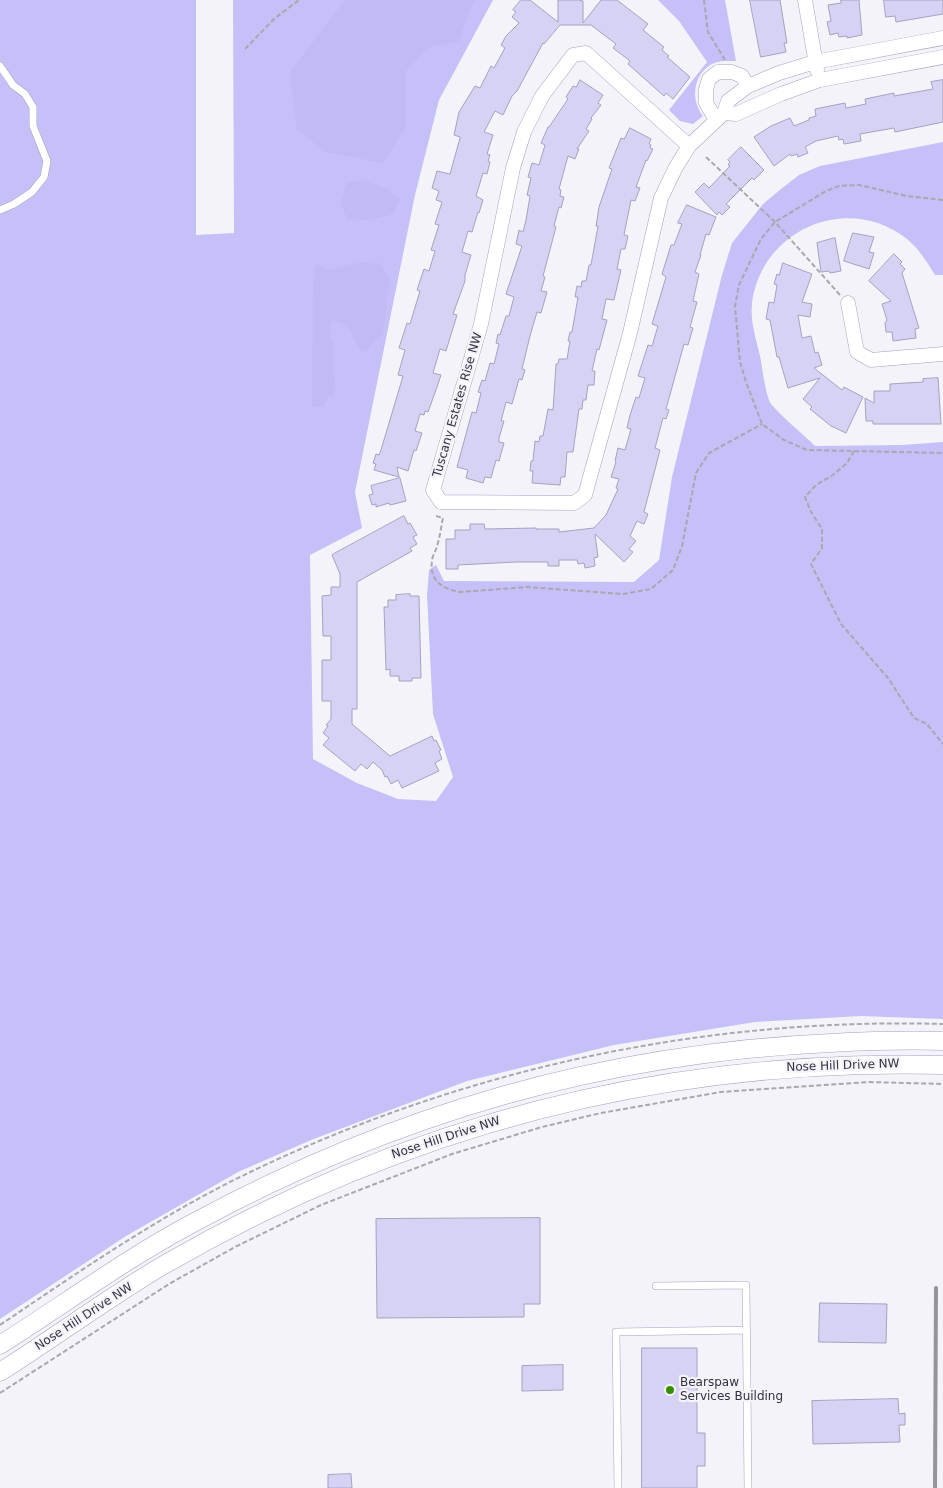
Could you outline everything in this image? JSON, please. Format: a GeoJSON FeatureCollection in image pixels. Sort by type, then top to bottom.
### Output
{"type":"FeatureCollection","features":[{"type":"Feature","properties":{"kind":"street"},"geometry":{"type":"LineString","coordinates":[[805,0],[815,62],[820,80]]}},
{"type":"Feature","properties":{"kind":"street","name":"Tuscany Estates Rise NW"},"geometry":{"type":"LineString","coordinates":[[689,146],[586,53],[573,55],[542,96],[524,132],[514,168],[481,324],[433,490],[441,502],[574,503],[585,495],[630,333],[661,198],[689,146],[720,116],[728,100],[748,86],[779,72],[815,62],[943,38]]}},
{"type":"Feature","properties":{"kind":"street"},"geometry":{"type":"LineString","coordinates":[[748,86],[742,76],[732,72],[718,72],[709,78],[706,89],[706,103],[720,116],[736,114],[781,94],[820,80],[943,57]]}},
{"type":"Feature","properties":{"kind":"street"},"geometry":{"type":"LineString","coordinates":[[848,303],[857,352],[871,360],[943,354]]}},
{"type":"Feature","properties":{"kind":"street","name":"Nose Hill Drive NW"},"geometry":{"type":"LineString","coordinates":[[0,1345],[190,1224],[338,1153],[390,1131],[450,1111],[556,1080],[684,1056],[802,1044],[866,1041],[943,1041]]}},
{"type":"Feature","properties":{"kind":"street","name":"Nose Hill Drive NW"},"geometry":{"type":"LineString","coordinates":[[0,1372],[161,1267],[276,1205],[378,1161],[439,1138],[509,1117],[574,1101],[640,1087],[704,1077],[758,1070],[827,1065],[943,1065]]}},
{"type":"Feature","properties":{"kind":"lane"},"geometry":{"type":"LineString","coordinates":[[0,66],[13,85],[25,94],[32,107],[33,126],[47,160],[44,177],[32,192],[14,204],[0,210]]}},
{"type":"Feature","properties":{"kind":"lane"},"geometry":{"type":"LineString","coordinates":[[656,1286],[746,1285],[748,1488]]}},
{"type":"Feature","properties":{"kind":"lane"},"geometry":{"type":"LineString","coordinates":[[618,1488],[616,1332],[747,1330]]}},
{"type":"Feature","properties":{"kind":"path"},"geometry":{"type":"LineString","coordinates":[[245,48],[275,18],[300,0]]}},
{"type":"Feature","properties":{"kind":"path"},"geometry":{"type":"LineString","coordinates":[[704,0],[708,32],[726,62]]}},
{"type":"Feature","properties":{"kind":"path"},"geometry":{"type":"LineString","coordinates":[[706,157],[775,222],[833,289],[848,303]]}},
{"type":"Feature","properties":{"kind":"path"},"geometry":{"type":"LineString","coordinates":[[943,200],[908,196],[859,184],[839,186],[826,191],[775,222],[761,239],[739,285],[734,306],[740,362],[746,382],[762,424],[784,440],[807,450],[943,453]]}},
{"type":"Feature","properties":{"kind":"path"},"geometry":{"type":"LineString","coordinates":[[436,516],[444,518],[432,559],[432,569],[436,580],[442,587],[450,590],[460,592],[527,587],[623,594],[651,589],[673,570],[682,546],[696,473],[710,453],[762,424]]}},
{"type":"Feature","properties":{"kind":"path"},"geometry":{"type":"LineString","coordinates":[[854,451],[847,463],[833,476],[816,485],[805,497],[811,512],[822,529],[822,548],[811,564],[841,624],[888,678],[914,718],[927,724],[943,744]]}},
{"type":"Feature","properties":{"kind":"path"},"geometry":{"type":"LineString","coordinates":[[0,1393],[169,1284],[236,1247],[321,1205],[452,1154],[542,1127],[600,1113],[721,1092],[869,1082],[943,1084]]}},
{"type":"Feature","properties":{"kind":"shaded area"},"geometry":{"type":"Polygon","coordinates":[[[0,0],[196,0],[196,235],[234,233],[233,0],[493,0],[439,100],[415,195],[355,492],[362,528],[310,555],[313,759],[357,783],[398,799],[436,801],[453,777],[433,714],[427,595],[429,570],[436,565],[444,581],[634,582],[659,560],[672,477],[722,275],[732,243],[763,204],[799,175],[820,166],[943,142],[943,275],[935,275],[923,256],[907,239],[884,225],[859,219],[834,219],[811,226],[789,238],[772,256],[759,278],[752,304],[752,317],[769,400],[781,415],[815,446],[902,445],[943,442],[943,1019],[861,1016],[755,1022],[614,1045],[467,1081],[311,1140],[238,1172],[126,1236],[0,1319],[0,0]]]}},
{"type":"Feature","properties":{"kind":"shaded area"},"geometry":{"type":"Polygon","coordinates":[[[345,0],[476,0],[471,6],[459,41],[427,48],[406,71],[406,127],[383,163],[325,152],[297,129],[290,72],[345,0]]]}},
{"type":"Feature","properties":{"kind":"shaded area"},"geometry":{"type":"Polygon","coordinates":[[[658,0],[725,0],[736,61],[712,64],[701,74],[697,81],[695,95],[696,103],[703,116],[693,124],[680,121],[669,110],[707,62],[679,21],[658,0]]]}},
{"type":"Feature","properties":{"kind":"shaded area"},"geometry":{"type":"Polygon","coordinates":[[[362,180],[386,188],[400,200],[393,214],[369,220],[347,219],[341,203],[346,183],[362,180]]]}},
{"type":"Feature","properties":{"kind":"shaded area"},"geometry":{"type":"Polygon","coordinates":[[[362,262],[380,263],[391,281],[385,304],[387,307],[382,335],[375,339],[368,350],[361,352],[352,336],[353,333],[347,325],[331,320],[330,336],[334,347],[333,367],[336,388],[332,396],[328,396],[324,406],[312,407],[315,264],[331,270],[362,262]]]}},
{"type":"Feature","properties":{"kind":"building"},"geometry":{"type":"Polygon","coordinates":[[[521,0],[530,0],[558,22],[558,0],[583,1],[583,23],[601,0],[617,0],[648,24],[643,30],[664,47],[662,50],[669,56],[667,57],[690,77],[673,99],[666,93],[664,96],[628,64],[630,61],[613,48],[616,44],[591,25],[560,25],[543,43],[503,115],[495,111],[484,132],[493,135],[487,154],[490,155],[488,161],[490,162],[487,174],[483,173],[476,196],[483,200],[472,232],[468,231],[462,252],[471,255],[465,281],[453,314],[457,315],[446,351],[440,349],[433,373],[441,375],[437,387],[428,412],[425,411],[424,415],[420,414],[415,431],[422,433],[416,451],[414,450],[408,471],[397,467],[399,477],[374,470],[376,464],[373,463],[376,454],[379,455],[381,450],[403,376],[398,375],[405,350],[399,348],[407,323],[410,324],[420,291],[417,290],[424,269],[429,271],[435,251],[431,250],[439,225],[435,224],[442,202],[436,200],[439,191],[432,188],[437,171],[450,174],[460,138],[454,135],[459,112],[475,86],[480,88],[491,66],[494,68],[505,48],[501,45],[506,36],[519,23],[512,17],[516,12],[513,10],[521,0]]]}},
{"type":"Feature","properties":{"kind":"building"},"geometry":{"type":"Polygon","coordinates":[[[750,0],[780,0],[787,43],[784,43],[786,52],[761,57],[750,0]]]}},
{"type":"Feature","properties":{"kind":"building"},"geometry":{"type":"Polygon","coordinates":[[[841,0],[859,0],[862,35],[847,38],[847,36],[839,37],[838,33],[830,35],[827,22],[831,21],[828,5],[841,3],[841,0]]]}},
{"type":"Feature","properties":{"kind":"building"},"geometry":{"type":"Polygon","coordinates":[[[884,0],[943,0],[943,14],[896,22],[895,16],[886,17],[884,0]]]}},
{"type":"Feature","properties":{"kind":"building"},"geometry":{"type":"Polygon","coordinates":[[[580,80],[603,95],[598,103],[601,105],[591,118],[586,129],[589,131],[577,149],[579,149],[575,159],[568,156],[559,189],[561,190],[560,196],[564,197],[561,208],[559,207],[554,226],[556,227],[543,276],[545,277],[541,291],[547,292],[541,313],[537,312],[530,336],[522,369],[525,370],[522,380],[519,379],[512,404],[506,402],[501,421],[504,421],[499,438],[499,442],[504,443],[499,461],[496,460],[491,478],[485,477],[483,483],[466,478],[468,470],[457,467],[472,412],[476,413],[481,393],[478,392],[482,380],[485,381],[490,363],[494,364],[499,344],[496,343],[498,334],[500,335],[506,316],[509,316],[514,297],[506,294],[522,246],[516,244],[519,230],[523,232],[526,220],[530,196],[527,195],[531,178],[528,177],[532,163],[539,165],[545,145],[541,143],[548,127],[568,99],[566,97],[573,86],[576,87],[580,80]]]}},
{"type":"Feature","properties":{"kind":"building"},"geometry":{"type":"Polygon","coordinates":[[[943,80],[943,122],[895,132],[894,128],[860,134],[861,141],[844,144],[843,139],[839,140],[838,136],[816,141],[805,147],[808,153],[798,157],[797,154],[791,156],[790,154],[774,166],[754,137],[771,126],[790,118],[794,126],[809,120],[809,118],[816,116],[815,109],[845,103],[846,108],[866,104],[865,99],[894,93],[894,96],[933,89],[931,82],[943,80]]]}},
{"type":"Feature","properties":{"kind":"building"},"geometry":{"type":"Polygon","coordinates":[[[630,128],[651,139],[649,144],[651,145],[650,148],[653,149],[646,160],[636,187],[640,188],[635,201],[631,200],[624,235],[628,236],[625,249],[621,249],[617,269],[621,270],[614,300],[606,299],[602,319],[607,320],[592,371],[595,371],[594,385],[588,385],[586,400],[583,400],[582,409],[579,409],[573,452],[567,452],[565,477],[561,477],[560,485],[532,483],[533,471],[530,471],[535,441],[539,442],[540,436],[543,436],[548,409],[553,410],[556,364],[558,364],[559,359],[567,359],[570,341],[568,341],[570,332],[572,332],[578,297],[575,297],[577,286],[581,287],[582,281],[586,281],[589,265],[591,265],[598,226],[596,226],[599,207],[612,169],[609,168],[621,138],[624,139],[630,128]]]}},
{"type":"Feature","properties":{"kind":"building"},"geometry":{"type":"Polygon","coordinates":[[[741,147],[764,170],[754,180],[752,178],[726,204],[730,207],[722,215],[719,212],[717,215],[695,192],[704,183],[709,188],[730,166],[728,165],[730,162],[728,160],[741,147]]]}},
{"type":"Feature","properties":{"kind":"building"},"geometry":{"type":"Polygon","coordinates":[[[687,205],[716,217],[709,235],[706,234],[695,272],[699,274],[693,301],[697,302],[690,327],[693,328],[688,345],[684,344],[666,409],[669,410],[666,419],[663,418],[655,448],[660,450],[644,512],[648,514],[644,524],[637,521],[630,536],[636,541],[629,549],[633,552],[624,562],[595,534],[598,557],[594,558],[595,566],[585,568],[584,563],[578,564],[577,560],[559,560],[559,566],[548,566],[548,562],[516,562],[458,565],[458,569],[446,569],[446,539],[455,539],[455,530],[470,530],[470,524],[484,524],[485,529],[536,528],[559,529],[559,532],[594,528],[606,515],[618,489],[616,488],[619,479],[611,477],[618,448],[625,450],[631,429],[627,428],[630,415],[636,397],[639,398],[645,378],[638,376],[648,345],[652,346],[658,326],[652,324],[666,277],[662,274],[671,245],[674,245],[682,224],[678,223],[687,205]]]}},
{"type":"Feature","properties":{"kind":"building"},"geometry":{"type":"Polygon","coordinates":[[[853,233],[874,237],[869,252],[874,253],[869,269],[844,261],[853,233]]]}},
{"type":"Feature","properties":{"kind":"building"},"geometry":{"type":"Polygon","coordinates":[[[835,238],[841,271],[821,272],[817,243],[835,238]]]}},
{"type":"Feature","properties":{"kind":"building"},"geometry":{"type":"Polygon","coordinates":[[[894,254],[902,262],[900,264],[905,269],[902,273],[919,328],[915,329],[916,338],[893,341],[892,332],[886,332],[885,323],[887,320],[882,304],[891,301],[869,281],[894,254]]]}},
{"type":"Feature","properties":{"kind":"building"},"geometry":{"type":"Polygon","coordinates":[[[783,263],[812,274],[802,302],[812,304],[810,317],[798,315],[802,338],[811,336],[815,353],[818,352],[822,365],[814,368],[842,390],[844,387],[863,397],[846,433],[831,426],[810,409],[812,407],[803,399],[820,378],[788,388],[779,357],[777,357],[770,320],[766,319],[769,302],[774,303],[777,285],[774,284],[783,263]]]}},
{"type":"Feature","properties":{"kind":"building"},"geometry":{"type":"Polygon","coordinates":[[[938,378],[941,424],[873,424],[873,421],[866,421],[865,398],[874,403],[874,391],[890,391],[890,384],[923,382],[923,379],[938,378]]]}},
{"type":"Feature","properties":{"kind":"building"},"geometry":{"type":"Polygon","coordinates":[[[400,478],[406,501],[376,507],[376,504],[372,505],[369,495],[373,494],[371,486],[400,478]]]}},
{"type":"Feature","properties":{"kind":"building"},"geometry":{"type":"Polygon","coordinates":[[[404,516],[417,535],[413,537],[417,544],[410,548],[412,551],[357,582],[357,709],[352,709],[352,724],[390,756],[432,736],[434,741],[436,740],[441,750],[439,751],[442,759],[435,763],[439,771],[402,788],[398,780],[391,784],[387,776],[385,777],[382,770],[373,762],[367,769],[361,764],[355,771],[323,745],[329,738],[323,733],[331,719],[331,701],[322,701],[322,660],[331,660],[331,636],[323,636],[322,596],[331,595],[331,587],[340,587],[340,574],[332,555],[404,516]]]}},
{"type":"Feature","properties":{"kind":"building"},"geometry":{"type":"Polygon","coordinates":[[[410,594],[410,596],[419,596],[421,678],[412,678],[412,681],[399,681],[399,676],[390,676],[390,669],[386,670],[384,607],[388,607],[388,600],[396,600],[396,595],[410,594]]]}},
{"type":"Feature","properties":{"kind":"building"},"geometry":{"type":"Polygon","coordinates":[[[540,1218],[540,1304],[524,1304],[524,1317],[377,1318],[376,1219],[540,1218]]]}},
{"type":"Feature","properties":{"kind":"building"},"geometry":{"type":"Polygon","coordinates":[[[820,1303],[887,1304],[886,1343],[819,1342],[820,1303]]]}},
{"type":"Feature","properties":{"kind":"building","name":"Bearspaw Services Building"},"geometry":{"type":"Polygon","coordinates":[[[642,1348],[697,1348],[697,1433],[705,1433],[705,1466],[697,1466],[697,1488],[642,1488],[642,1348]]]}},
{"type":"Feature","properties":{"kind":"building"},"geometry":{"type":"Polygon","coordinates":[[[563,1365],[563,1390],[522,1391],[522,1366],[563,1365]]]}},
{"type":"Feature","properties":{"kind":"building"},"geometry":{"type":"Polygon","coordinates":[[[898,1399],[899,1414],[905,1413],[905,1425],[899,1425],[900,1442],[813,1444],[812,1401],[898,1399]]]}},
{"type":"Feature","properties":{"kind":"building"},"geometry":{"type":"Polygon","coordinates":[[[351,1474],[352,1488],[328,1488],[328,1475],[351,1474]]]}},
{"type":"Feature","properties":{"kind":"railway"},"geometry":{"type":"LineString","coordinates":[[935,1488],[936,1288]]}},
{"type":"Feature","properties":{"kind":"place","name":"Bearspaw Services Building"},"geometry":{"type":"Point","coordinates":[670,1390]}}]}
